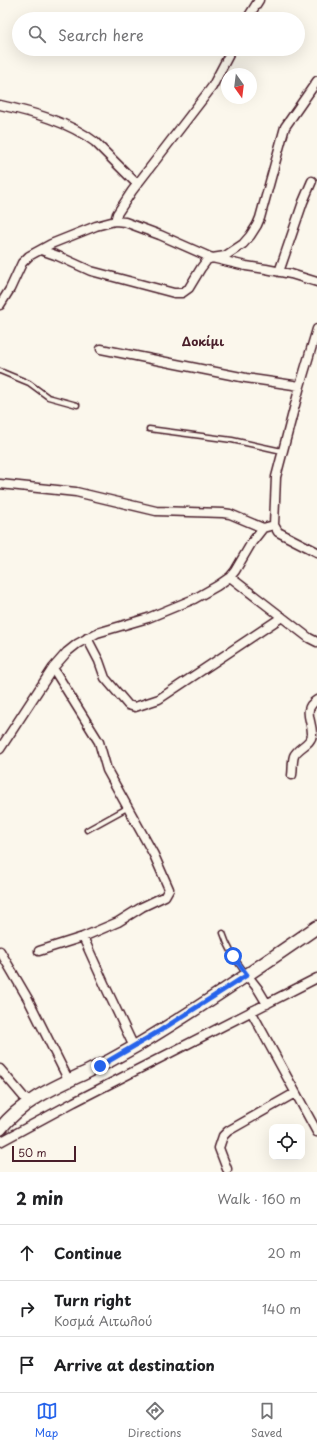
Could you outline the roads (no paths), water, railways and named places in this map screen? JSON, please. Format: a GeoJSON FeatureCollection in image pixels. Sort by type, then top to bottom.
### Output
{"type":"FeatureCollection","features":[{"type":"Feature","properties":{"kind":"main road"},"geometry":{"type":"LineString","coordinates":[[0,1130],[12,1115],[42,1093],[100,1066],[134,1047],[247,975],[317,928]]}},
{"type":"Feature","properties":{"kind":"street"},"geometry":{"type":"LineString","coordinates":[[251,12],[259,0]]}},
{"type":"Feature","properties":{"kind":"street"},"geometry":{"type":"LineString","coordinates":[[115,221],[117,214],[137,184],[212,87],[228,56]]}},
{"type":"Feature","properties":{"kind":"street"},"geometry":{"type":"LineString","coordinates":[[41,250],[91,271],[177,294],[183,293],[190,288],[207,260],[224,256],[242,244],[250,236],[257,225],[285,127],[317,81]]}},
{"type":"Feature","properties":{"kind":"street"},"geometry":{"type":"LineString","coordinates":[[0,105],[45,117],[88,136],[137,184]]}},
{"type":"Feature","properties":{"kind":"street"},"geometry":{"type":"LineString","coordinates":[[279,272],[303,202],[312,181]]}},
{"type":"Feature","properties":{"kind":"street"},"geometry":{"type":"LineString","coordinates":[[0,305],[22,263],[29,256],[96,226],[115,221],[125,222],[160,235],[212,258],[279,272],[317,282]]}},
{"type":"Feature","properties":{"kind":"street"},"geometry":{"type":"LineString","coordinates":[[317,332],[300,386],[276,477],[274,525],[278,532],[317,552]]}},
{"type":"Feature","properties":{"kind":"street"},"geometry":{"type":"LineString","coordinates":[[101,349],[246,378],[300,386]]}},
{"type":"Feature","properties":{"kind":"street"},"geometry":{"type":"LineString","coordinates":[[0,484],[76,492],[156,510],[223,512],[263,528],[274,525]]}},
{"type":"Feature","properties":{"kind":"street"},"geometry":{"type":"LineString","coordinates":[[0,749],[52,668],[67,652],[87,638],[103,631],[148,618],[206,593],[230,577],[263,528]]}},
{"type":"Feature","properties":{"kind":"street"},"geometry":{"type":"LineString","coordinates":[[230,577],[308,638],[317,642]]}},
{"type":"Feature","properties":{"kind":"street"},"geometry":{"type":"LineString","coordinates":[[87,638],[99,661],[105,678],[128,706],[135,707],[158,699],[282,617]]}},
{"type":"Feature","properties":{"kind":"street"},"geometry":{"type":"LineString","coordinates":[[39,951],[83,937],[118,922],[142,907],[165,896],[169,889],[154,855],[107,770],[99,742],[52,668]]}},
{"type":"Feature","properties":{"kind":"street"},"geometry":{"type":"LineString","coordinates":[[292,775],[293,759],[295,754],[311,738],[312,732],[308,711],[310,705],[317,700]]}},
{"type":"Feature","properties":{"kind":"street"},"geometry":{"type":"LineString","coordinates":[[83,937],[134,1047]]}},
{"type":"Feature","properties":{"kind":"street"},"geometry":{"type":"LineString","coordinates":[[0,951],[28,999],[70,1081]]}},
{"type":"Feature","properties":{"kind":"street"},"geometry":{"type":"LineString","coordinates":[[247,975],[267,1004]]}},
{"type":"Feature","properties":{"kind":"street"},"geometry":{"type":"LineString","coordinates":[[0,1142],[74,1102],[317,978]]}},
{"type":"Feature","properties":{"kind":"street"},"geometry":{"type":"LineString","coordinates":[[251,1011],[317,1132]]}},
{"type":"Feature","properties":{"kind":"street"},"geometry":{"type":"LineString","coordinates":[[0,1069],[28,1102]]}},
{"type":"Feature","properties":{"kind":"street"},"geometry":{"type":"LineString","coordinates":[[227,1169],[218,1148],[223,1136],[228,1131],[295,1093]]}},
{"type":"Feature","properties":{"kind":"lane"},"geometry":{"type":"LineString","coordinates":[[0,371],[30,383],[48,397],[77,405]]}},
{"type":"Feature","properties":{"kind":"lane"},"geometry":{"type":"LineString","coordinates":[[149,429],[232,440],[282,451]]}},
{"type":"Feature","properties":{"kind":"lane"},"geometry":{"type":"LineString","coordinates":[[88,830],[127,808]]}},
{"type":"Feature","properties":{"kind":"lane"},"geometry":{"type":"LineString","coordinates":[[223,933],[227,946],[247,975]]}},
{"type":"Feature","properties":{"kind":"district","name":"Δοκίμι"},"geometry":{"type":"Point","coordinates":[203,341]}}]}
